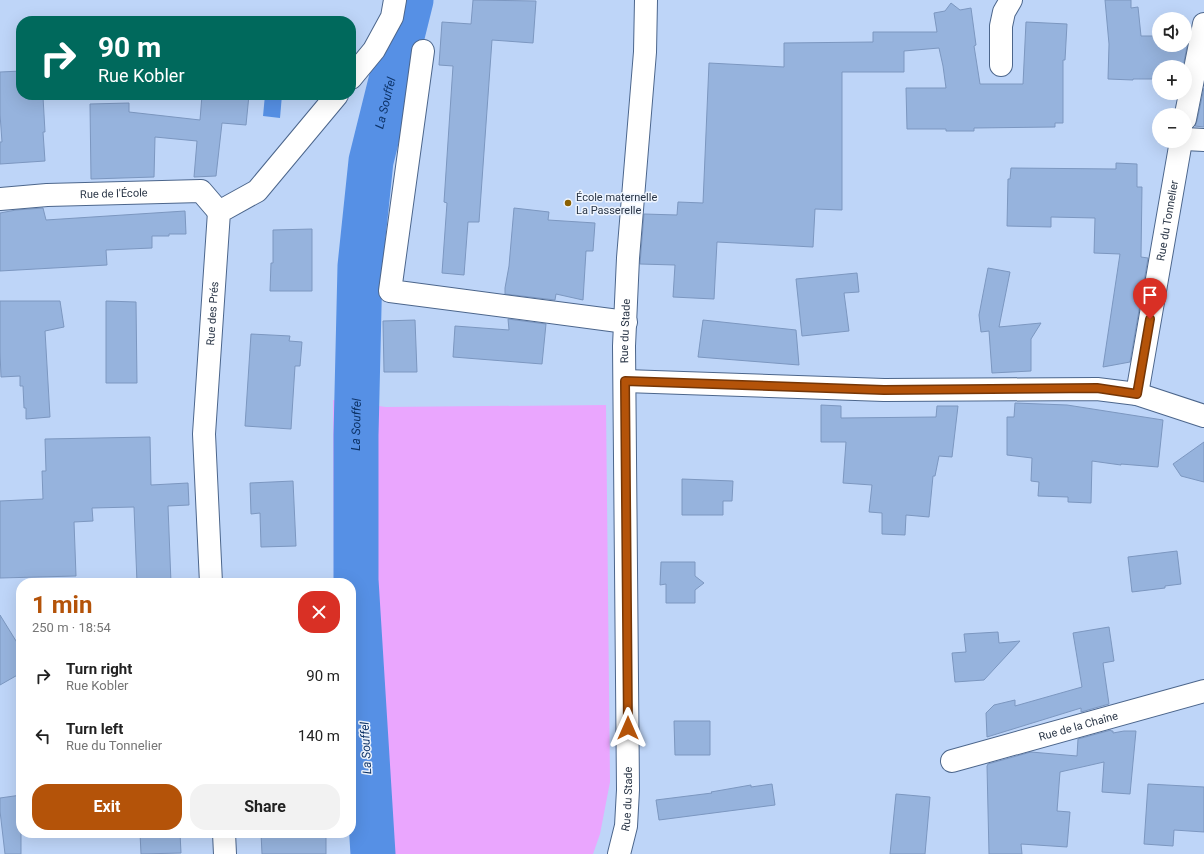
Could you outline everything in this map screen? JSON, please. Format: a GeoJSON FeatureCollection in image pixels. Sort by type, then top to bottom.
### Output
{"type":"FeatureCollection","features":[{"type":"Feature","properties":{"kind":"street"},"geometry":{"type":"LineString","coordinates":[[356,72],[374,50],[392,17],[395,0]]}},
{"type":"Feature","properties":{"kind":"street","name":"Rue du Stade"},"geometry":{"type":"LineString","coordinates":[[619,854],[626,826],[628,790],[624,346],[628,258],[644,52],[646,0]]}},
{"type":"Feature","properties":{"kind":"street"},"geometry":{"type":"LineString","coordinates":[[1001,65],[1001,26],[1004,12],[1011,0]]}},
{"type":"Feature","properties":{"kind":"street"},"geometry":{"type":"LineString","coordinates":[[1187,108],[1204,24]]}},
{"type":"Feature","properties":{"kind":"street"},"geometry":{"type":"LineString","coordinates":[[423,51],[390,291],[626,322]]}},
{"type":"Feature","properties":{"kind":"street"},"geometry":{"type":"LineString","coordinates":[[219,212],[257,191],[333,100]]}},
{"type":"Feature","properties":{"kind":"street"},"geometry":{"type":"LineString","coordinates":[[1192,139],[1204,140]]}},
{"type":"Feature","properties":{"kind":"street","name":"Rue du Tonnelier"},"geometry":{"type":"LineString","coordinates":[[1137,394],[1180,148]]}},
{"type":"Feature","properties":{"kind":"street","name":"Rue de l'École"},"geometry":{"type":"LineString","coordinates":[[0,199],[47,195],[201,191],[219,212]]}},
{"type":"Feature","properties":{"kind":"street","name":"Rue des Prés"},"geometry":{"type":"LineString","coordinates":[[211,578],[204,434],[219,212]]}},
{"type":"Feature","properties":{"kind":"street"},"geometry":{"type":"LineString","coordinates":[[625,381],[884,390],[1097,388],[1137,394],[1204,416]]}},
{"type":"Feature","properties":{"kind":"street","name":"Rue de la Chaîne"},"geometry":{"type":"LineString","coordinates":[[952,761],[1204,691]]}},
{"type":"Feature","properties":{"kind":"street"},"geometry":{"type":"LineString","coordinates":[[224,838],[225,854]]}},
{"type":"Feature","properties":{"kind":"shaded area"},"geometry":{"type":"Polygon","coordinates":[[[333,400],[386,407],[606,405],[610,782],[600,834],[593,854],[355,854],[356,578],[334,578],[333,400]]]}},
{"type":"Feature","properties":{"kind":"water"},"geometry":{"type":"Polygon","coordinates":[[[265,100],[282,100],[280,118],[263,116],[265,100]]]}},
{"type":"Feature","properties":{"kind":"building"},"geometry":{"type":"Polygon","coordinates":[[[473,0],[536,1],[533,43],[492,40],[479,222],[468,222],[464,275],[442,273],[447,203],[444,202],[453,66],[439,65],[442,22],[471,24],[473,0]]]}},
{"type":"Feature","properties":{"kind":"building"},"geometry":{"type":"Polygon","coordinates":[[[1105,0],[1131,0],[1131,8],[1138,7],[1141,36],[1152,36],[1152,52],[1186,52],[1184,60],[1152,60],[1152,79],[1108,79],[1109,44],[1105,0]]]}},
{"type":"Feature","properties":{"kind":"building"},"geometry":{"type":"Polygon","coordinates":[[[951,3],[960,10],[971,8],[976,45],[974,46],[980,84],[1023,84],[1026,22],[1067,24],[1065,60],[1063,60],[1063,123],[1055,123],[1055,127],[974,128],[974,131],[907,129],[906,88],[946,88],[939,48],[904,51],[904,72],[842,72],[842,210],[815,209],[813,247],[717,242],[714,299],[673,297],[675,265],[640,264],[644,214],[677,215],[678,202],[703,203],[709,63],[784,67],[784,43],[873,42],[873,32],[937,32],[934,13],[945,11],[951,3]]]}},
{"type":"Feature","properties":{"kind":"building"},"geometry":{"type":"Polygon","coordinates":[[[16,71],[16,100],[43,100],[45,161],[0,164],[0,142],[2,142],[0,72],[16,71]]]}},
{"type":"Feature","properties":{"kind":"building"},"geometry":{"type":"Polygon","coordinates":[[[1204,88],[1204,127],[1195,126],[1197,121],[1204,88]]]}},
{"type":"Feature","properties":{"kind":"building"},"geometry":{"type":"Polygon","coordinates":[[[202,100],[248,100],[246,125],[222,123],[216,176],[194,177],[197,141],[155,137],[154,177],[91,179],[90,104],[129,103],[129,112],[200,120],[202,100]]]}},
{"type":"Feature","properties":{"kind":"building"},"geometry":{"type":"Polygon","coordinates":[[[1116,163],[1137,164],[1137,187],[1142,187],[1141,257],[1148,258],[1130,362],[1103,367],[1120,254],[1094,253],[1095,218],[1051,217],[1051,227],[1007,226],[1008,179],[1010,179],[1011,168],[1116,169],[1116,163]]]}},
{"type":"Feature","properties":{"kind":"building"},"geometry":{"type":"Polygon","coordinates":[[[43,208],[46,220],[185,211],[186,234],[152,236],[152,248],[106,250],[107,265],[0,271],[0,213],[43,208]]]}},
{"type":"Feature","properties":{"kind":"building"},"geometry":{"type":"Polygon","coordinates":[[[514,208],[549,212],[548,220],[595,223],[593,251],[586,251],[583,300],[556,294],[555,300],[505,294],[514,208]]]}},
{"type":"Feature","properties":{"kind":"building"},"geometry":{"type":"Polygon","coordinates":[[[312,229],[312,291],[270,291],[271,263],[273,263],[273,230],[312,229]]]}},
{"type":"Feature","properties":{"kind":"building"},"geometry":{"type":"Polygon","coordinates":[[[988,268],[1010,272],[999,327],[1041,323],[1031,339],[1031,371],[992,373],[989,331],[981,332],[979,315],[988,268]]]}},
{"type":"Feature","properties":{"kind":"building"},"geometry":{"type":"Polygon","coordinates":[[[857,273],[859,292],[844,293],[849,331],[802,336],[796,279],[857,273]]]}},
{"type":"Feature","properties":{"kind":"building"},"geometry":{"type":"Polygon","coordinates":[[[0,301],[60,301],[64,327],[45,331],[50,417],[26,419],[23,386],[20,386],[20,376],[1,377],[0,301]]]}},
{"type":"Feature","properties":{"kind":"building"},"geometry":{"type":"Polygon","coordinates":[[[106,301],[136,302],[137,383],[106,383],[106,301]]]}},
{"type":"Feature","properties":{"kind":"building"},"geometry":{"type":"Polygon","coordinates":[[[508,319],[546,324],[542,364],[453,357],[455,326],[509,330],[508,319]]]}},
{"type":"Feature","properties":{"kind":"building"},"geometry":{"type":"Polygon","coordinates":[[[415,320],[417,372],[384,372],[383,321],[415,320]]]}},
{"type":"Feature","properties":{"kind":"building"},"geometry":{"type":"Polygon","coordinates":[[[703,320],[796,330],[799,365],[698,357],[703,320]]]}},
{"type":"Feature","properties":{"kind":"building"},"geometry":{"type":"Polygon","coordinates":[[[251,334],[290,336],[289,341],[302,342],[300,366],[295,366],[291,429],[245,426],[251,334]]]}},
{"type":"Feature","properties":{"kind":"building"},"geometry":{"type":"Polygon","coordinates":[[[1015,403],[1067,405],[1163,420],[1158,467],[1121,465],[1092,461],[1091,503],[1068,502],[1068,497],[1038,496],[1039,482],[1031,481],[1032,458],[1007,455],[1007,417],[1014,417],[1015,403]]]}},
{"type":"Feature","properties":{"kind":"building"},"geometry":{"type":"Polygon","coordinates":[[[821,405],[841,406],[841,418],[936,417],[937,406],[958,406],[952,457],[939,456],[935,476],[933,476],[929,517],[906,515],[905,535],[882,534],[882,513],[869,512],[872,485],[843,483],[846,442],[821,442],[821,405]]]}},
{"type":"Feature","properties":{"kind":"building"},"geometry":{"type":"Polygon","coordinates":[[[150,437],[151,485],[188,483],[189,505],[168,506],[171,578],[137,578],[134,507],[92,508],[93,521],[74,522],[76,576],[0,578],[0,501],[43,499],[42,471],[46,471],[45,439],[150,437]]]}},
{"type":"Feature","properties":{"kind":"building"},"geometry":{"type":"Polygon","coordinates":[[[1204,442],[1204,482],[1181,476],[1173,464],[1204,442]]]}},
{"type":"Feature","properties":{"kind":"building"},"geometry":{"type":"Polygon","coordinates":[[[682,479],[733,481],[732,501],[723,501],[723,515],[682,515],[682,479]]]}},
{"type":"Feature","properties":{"kind":"building"},"geometry":{"type":"Polygon","coordinates":[[[293,481],[296,546],[261,547],[260,513],[251,514],[250,483],[293,481]]]}},
{"type":"Feature","properties":{"kind":"building"},"geometry":{"type":"Polygon","coordinates":[[[1177,551],[1181,584],[1165,586],[1165,588],[1132,592],[1128,557],[1177,551]]]}},
{"type":"Feature","properties":{"kind":"building"},"geometry":{"type":"Polygon","coordinates":[[[661,562],[695,562],[695,576],[704,583],[695,590],[695,603],[666,603],[666,584],[660,585],[661,562]]]}},
{"type":"Feature","properties":{"kind":"building"},"geometry":{"type":"Polygon","coordinates":[[[0,615],[16,641],[16,676],[0,685],[0,615]]]}},
{"type":"Feature","properties":{"kind":"building"},"geometry":{"type":"Polygon","coordinates":[[[1109,627],[1114,661],[1103,663],[1109,704],[1081,712],[1081,708],[987,737],[986,713],[994,705],[1015,700],[1015,706],[1082,687],[1073,633],[1109,627]]]}},
{"type":"Feature","properties":{"kind":"building"},"geometry":{"type":"Polygon","coordinates":[[[998,632],[999,643],[1020,641],[984,680],[955,682],[952,653],[966,652],[964,634],[998,632]]]}},
{"type":"Feature","properties":{"kind":"building"},"geometry":{"type":"Polygon","coordinates":[[[674,721],[710,721],[710,755],[675,755],[674,721]]]}},
{"type":"Feature","properties":{"kind":"building"},"geometry":{"type":"Polygon","coordinates":[[[1111,730],[1113,733],[1136,731],[1130,794],[1102,792],[1104,762],[1060,772],[1057,811],[1070,812],[1067,847],[1021,844],[1022,854],[989,854],[988,764],[1031,752],[1077,756],[1078,739],[1111,730]]]}},
{"type":"Feature","properties":{"kind":"building"},"geometry":{"type":"Polygon","coordinates":[[[772,784],[775,805],[659,820],[656,800],[712,793],[711,792],[751,785],[751,787],[772,784]]]}},
{"type":"Feature","properties":{"kind":"building"},"geometry":{"type":"Polygon","coordinates":[[[1148,784],[1204,787],[1204,832],[1174,830],[1173,846],[1144,844],[1148,784]]]}},
{"type":"Feature","properties":{"kind":"building"},"geometry":{"type":"Polygon","coordinates":[[[896,794],[930,797],[925,854],[890,854],[896,794]]]}},
{"type":"Feature","properties":{"kind":"building"},"geometry":{"type":"Polygon","coordinates":[[[16,796],[16,838],[21,838],[21,854],[5,854],[0,798],[16,796]]]}},
{"type":"Feature","properties":{"kind":"building"},"geometry":{"type":"Polygon","coordinates":[[[140,838],[180,838],[181,853],[141,854],[140,838]]]}},
{"type":"Feature","properties":{"kind":"building"},"geometry":{"type":"Polygon","coordinates":[[[261,838],[326,838],[326,854],[262,854],[261,838]]]}},
{"type":"Feature","properties":{"kind":"waterway","name":"La Souffel"},"geometry":{"type":"LineString","coordinates":[[373,854],[356,580],[356,435],[360,266],[371,161],[411,0]]}},
{"type":"Feature","properties":{"kind":"place","name":"École maternelle La Passerelle"},"geometry":{"type":"Point","coordinates":[568,203]}},
{"type":"Feature","properties":{"kind":"route"},"geometry":{"type":"LineString","coordinates":[[628,728],[625,381],[884,390],[1097,388],[1137,394],[1150,319]]}}]}
